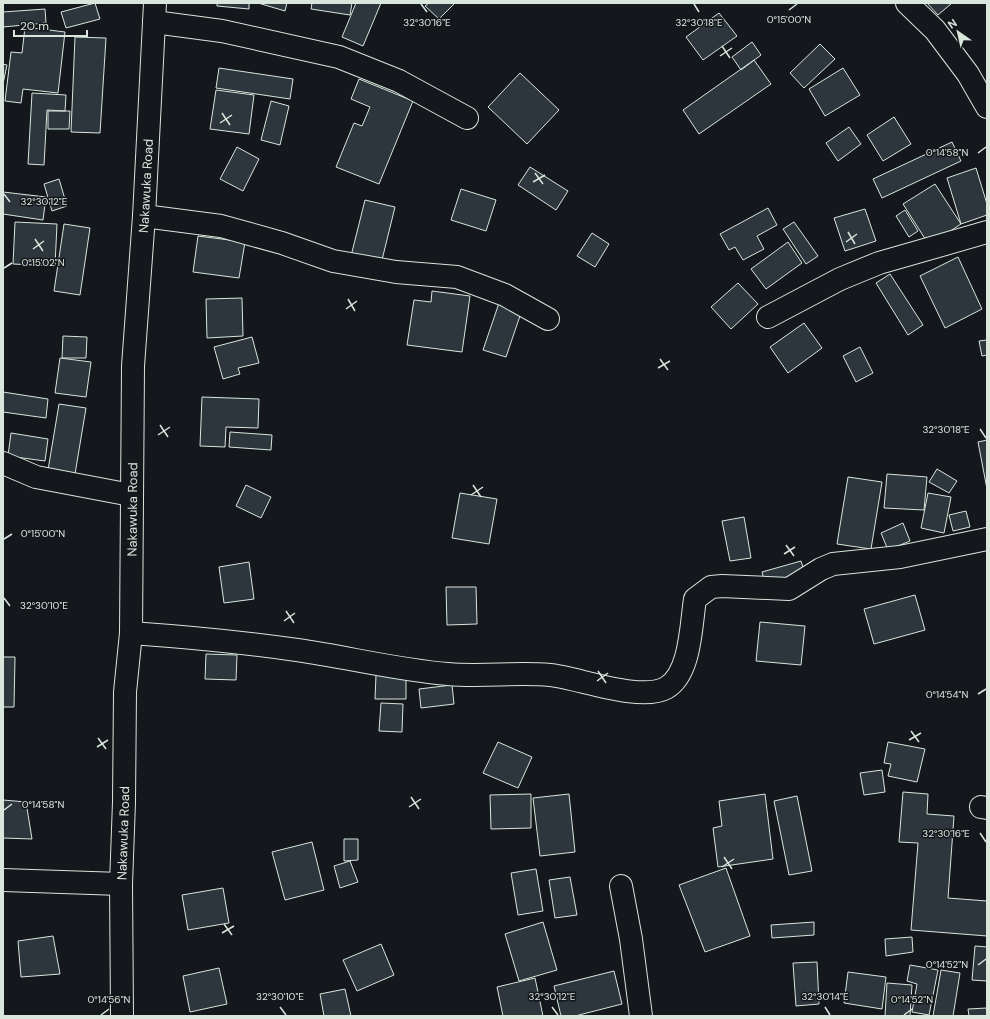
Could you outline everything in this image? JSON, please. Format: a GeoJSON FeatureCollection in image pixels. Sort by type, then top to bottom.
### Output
{"type":"FeatureCollection","features":[{"type":"Feature","properties":{"kind":"street"},"geometry":{"type":"LineString","coordinates":[[906,3],[936,30],[968,74],[987,107]]}},
{"type":"Feature","properties":{"kind":"street"},"geometry":{"type":"LineString","coordinates":[[154,12],[222,31],[339,57],[399,81],[467,118]]}},
{"type":"Feature","properties":{"kind":"street","name":"Nakawuka Road"},"geometry":{"type":"LineString","coordinates":[[122,1016],[121,884],[124,802],[125,692],[131,634],[133,366],[144,216],[154,12]]}},
{"type":"Feature","properties":{"kind":"street"},"geometry":{"type":"LineString","coordinates":[[144,216],[221,226],[282,243],[333,261],[396,272],[456,277],[505,295],[548,319]]}},
{"type":"Feature","properties":{"kind":"street"},"geometry":{"type":"LineString","coordinates":[[768,317],[840,279],[879,263],[987,232]]}},
{"type":"Feature","properties":{"kind":"street"},"geometry":{"type":"LineString","coordinates":[[3,463],[36,477],[131,495]]}},
{"type":"Feature","properties":{"kind":"street"},"geometry":{"type":"LineString","coordinates":[[131,634],[199,637],[298,650],[375,665],[449,674],[552,675],[597,686],[656,692],[673,683],[681,669],[690,643],[695,599],[711,587],[722,586],[789,589],[821,569],[833,564],[900,557],[987,539]]}},
{"type":"Feature","properties":{"kind":"street"},"geometry":{"type":"LineString","coordinates":[[3,880],[121,884]]}},
{"type":"Feature","properties":{"kind":"street"},"geometry":{"type":"LineString","coordinates":[[621,886],[631,939],[641,1016]]}},
{"type":"Feature","properties":{"kind":"building"},"geometry":{"type":"Polygon","coordinates":[[[95,3],[100,19],[66,28],[61,12],[95,3]]]}},
{"type":"Feature","properties":{"kind":"building"},"geometry":{"type":"Polygon","coordinates":[[[217,3],[249,3],[249,9],[217,6],[217,3]]]}},
{"type":"Feature","properties":{"kind":"building"},"geometry":{"type":"Polygon","coordinates":[[[258,3],[287,3],[285,11],[258,3]]]}},
{"type":"Feature","properties":{"kind":"building"},"geometry":{"type":"Polygon","coordinates":[[[312,3],[352,3],[350,15],[311,9],[312,3]]]}},
{"type":"Feature","properties":{"kind":"building"},"geometry":{"type":"Polygon","coordinates":[[[356,3],[381,3],[363,46],[342,37],[356,3]]]}},
{"type":"Feature","properties":{"kind":"building"},"geometry":{"type":"Polygon","coordinates":[[[429,3],[455,3],[439,19],[425,6],[429,3]]]}},
{"type":"Feature","properties":{"kind":"building"},"geometry":{"type":"Polygon","coordinates":[[[927,3],[952,3],[938,15],[927,3]]]}},
{"type":"Feature","properties":{"kind":"building"},"geometry":{"type":"Polygon","coordinates":[[[45,9],[46,23],[3,27],[3,12],[45,9]]]}},
{"type":"Feature","properties":{"kind":"building"},"geometry":{"type":"Polygon","coordinates":[[[719,13],[737,36],[703,60],[686,37],[719,13]]]}},
{"type":"Feature","properties":{"kind":"building"},"geometry":{"type":"Polygon","coordinates":[[[25,27],[65,32],[58,93],[23,89],[21,103],[5,101],[11,52],[22,53],[25,27]]]}},
{"type":"Feature","properties":{"kind":"building"},"geometry":{"type":"Polygon","coordinates":[[[75,37],[106,38],[100,133],[71,132],[75,37]]]}},
{"type":"Feature","properties":{"kind":"building"},"geometry":{"type":"Polygon","coordinates":[[[752,42],[761,55],[741,70],[732,57],[752,42]]]}},
{"type":"Feature","properties":{"kind":"building"},"geometry":{"type":"Polygon","coordinates":[[[820,44],[835,59],[804,88],[790,73],[820,44]]]}},
{"type":"Feature","properties":{"kind":"building"},"geometry":{"type":"Polygon","coordinates":[[[754,60],[771,84],[699,134],[683,110],[754,60]]]}},
{"type":"Feature","properties":{"kind":"building"},"geometry":{"type":"Polygon","coordinates":[[[3,64],[7,65],[3,84],[3,64]]]}},
{"type":"Feature","properties":{"kind":"building"},"geometry":{"type":"Polygon","coordinates":[[[219,68],[293,79],[290,99],[216,88],[219,68]]]}},
{"type":"Feature","properties":{"kind":"building"},"geometry":{"type":"Polygon","coordinates":[[[843,68],[860,95],[825,116],[809,89],[843,68]]]}},
{"type":"Feature","properties":{"kind":"building"},"geometry":{"type":"Polygon","coordinates":[[[520,73],[559,110],[527,144],[488,107],[520,73]]]}},
{"type":"Feature","properties":{"kind":"building"},"geometry":{"type":"Polygon","coordinates":[[[359,79],[413,101],[379,184],[336,167],[354,123],[362,126],[370,107],[351,99],[359,79]]]}},
{"type":"Feature","properties":{"kind":"building"},"geometry":{"type":"Polygon","coordinates":[[[216,90],[254,95],[249,134],[210,129],[216,90]]]}},
{"type":"Feature","properties":{"kind":"building"},"geometry":{"type":"Polygon","coordinates":[[[32,93],[66,95],[65,111],[47,110],[44,165],[28,164],[32,93]]]}},
{"type":"Feature","properties":{"kind":"building"},"geometry":{"type":"Polygon","coordinates":[[[271,101],[289,106],[280,145],[261,140],[271,101]]]}},
{"type":"Feature","properties":{"kind":"building"},"geometry":{"type":"Polygon","coordinates":[[[48,111],[70,111],[69,129],[48,129],[48,111]]]}},
{"type":"Feature","properties":{"kind":"building"},"geometry":{"type":"Polygon","coordinates":[[[894,117],[911,144],[883,161],[867,135],[894,117]]]}},
{"type":"Feature","properties":{"kind":"building"},"geometry":{"type":"Polygon","coordinates":[[[849,127],[861,144],[838,161],[826,143],[849,127]]]}},
{"type":"Feature","properties":{"kind":"building"},"geometry":{"type":"Polygon","coordinates":[[[952,142],[961,161],[882,198],[873,179],[952,142]]]}},
{"type":"Feature","properties":{"kind":"building"},"geometry":{"type":"Polygon","coordinates":[[[237,147],[259,159],[243,191],[220,179],[237,147]]]}},
{"type":"Feature","properties":{"kind":"building"},"geometry":{"type":"Polygon","coordinates":[[[530,167],[568,191],[556,210],[518,185],[530,167]]]}},
{"type":"Feature","properties":{"kind":"building"},"geometry":{"type":"Polygon","coordinates":[[[976,168],[987,204],[987,215],[961,224],[947,178],[976,168]]]}},
{"type":"Feature","properties":{"kind":"building"},"geometry":{"type":"Polygon","coordinates":[[[59,179],[67,206],[52,211],[44,184],[59,179]]]}},
{"type":"Feature","properties":{"kind":"building"},"geometry":{"type":"Polygon","coordinates":[[[935,184],[961,224],[929,245],[903,204],[935,184]]]}},
{"type":"Feature","properties":{"kind":"building"},"geometry":{"type":"Polygon","coordinates":[[[461,189],[496,200],[486,231],[451,220],[461,189]]]}},
{"type":"Feature","properties":{"kind":"building"},"geometry":{"type":"Polygon","coordinates":[[[3,192],[46,197],[43,220],[3,214],[3,192]]]}},
{"type":"Feature","properties":{"kind":"building"},"geometry":{"type":"Polygon","coordinates":[[[365,200],[395,207],[381,264],[351,256],[365,200]]]}},
{"type":"Feature","properties":{"kind":"building"},"geometry":{"type":"Polygon","coordinates":[[[768,208],[777,225],[757,236],[764,249],[743,260],[735,247],[729,250],[720,234],[768,208]]]}},
{"type":"Feature","properties":{"kind":"building"},"geometry":{"type":"Polygon","coordinates":[[[865,209],[876,241],[845,251],[834,218],[865,209]]]}},
{"type":"Feature","properties":{"kind":"building"},"geometry":{"type":"Polygon","coordinates":[[[905,210],[918,231],[909,237],[896,216],[905,210]]]}},
{"type":"Feature","properties":{"kind":"building"},"geometry":{"type":"Polygon","coordinates":[[[15,222],[57,224],[55,266],[13,264],[15,222]]]}},
{"type":"Feature","properties":{"kind":"building"},"geometry":{"type":"Polygon","coordinates":[[[794,222],[818,256],[806,264],[783,229],[794,222]]]}},
{"type":"Feature","properties":{"kind":"building"},"geometry":{"type":"Polygon","coordinates":[[[64,224],[90,228],[80,295],[54,291],[64,224]]]}},
{"type":"Feature","properties":{"kind":"building"},"geometry":{"type":"Polygon","coordinates":[[[592,233],[609,244],[595,267],[577,256],[592,233]]]}},
{"type":"Feature","properties":{"kind":"building"},"geometry":{"type":"Polygon","coordinates":[[[198,236],[245,242],[239,278],[193,272],[198,236]]]}},
{"type":"Feature","properties":{"kind":"building"},"geometry":{"type":"Polygon","coordinates":[[[788,242],[802,263],[766,289],[751,269],[788,242]]]}},
{"type":"Feature","properties":{"kind":"building"},"geometry":{"type":"Polygon","coordinates":[[[958,257],[982,309],[945,328],[920,276],[958,257]]]}},
{"type":"Feature","properties":{"kind":"building"},"geometry":{"type":"Polygon","coordinates":[[[890,274],[923,325],[908,335],[876,283],[890,274]]]}},
{"type":"Feature","properties":{"kind":"building"},"geometry":{"type":"Polygon","coordinates":[[[738,283],[758,304],[731,329],[711,307],[738,283]]]}},
{"type":"Feature","properties":{"kind":"building"},"geometry":{"type":"Polygon","coordinates":[[[432,291],[470,296],[462,352],[407,345],[414,300],[431,302],[432,291]]]}},
{"type":"Feature","properties":{"kind":"building"},"geometry":{"type":"Polygon","coordinates":[[[242,298],[243,336],[207,338],[206,299],[242,298]]]}},
{"type":"Feature","properties":{"kind":"building"},"geometry":{"type":"Polygon","coordinates":[[[499,303],[522,310],[506,357],[483,350],[499,303]]]}},
{"type":"Feature","properties":{"kind":"building"},"geometry":{"type":"Polygon","coordinates":[[[804,323],[822,348],[788,373],[770,347],[804,323]]]}},
{"type":"Feature","properties":{"kind":"building"},"geometry":{"type":"Polygon","coordinates":[[[63,336],[87,337],[86,358],[62,358],[63,336]]]}},
{"type":"Feature","properties":{"kind":"building"},"geometry":{"type":"Polygon","coordinates":[[[252,337],[259,363],[238,368],[240,374],[223,379],[214,347],[252,337]]]}},
{"type":"Feature","properties":{"kind":"building"},"geometry":{"type":"Polygon","coordinates":[[[987,340],[987,355],[982,356],[979,341],[987,340]]]}},
{"type":"Feature","properties":{"kind":"building"},"geometry":{"type":"Polygon","coordinates":[[[860,347],[873,373],[856,382],[843,356],[860,347]]]}},
{"type":"Feature","properties":{"kind":"building"},"geometry":{"type":"Polygon","coordinates":[[[60,358],[91,362],[86,397],[55,393],[60,358]]]}},
{"type":"Feature","properties":{"kind":"building"},"geometry":{"type":"Polygon","coordinates":[[[3,392],[48,399],[46,418],[3,412],[3,392]]]}},
{"type":"Feature","properties":{"kind":"building"},"geometry":{"type":"Polygon","coordinates":[[[202,397],[259,399],[258,428],[226,427],[225,447],[200,446],[202,397]]]}},
{"type":"Feature","properties":{"kind":"building"},"geometry":{"type":"Polygon","coordinates":[[[59,404],[86,408],[74,480],[47,476],[59,404]]]}},
{"type":"Feature","properties":{"kind":"building"},"geometry":{"type":"Polygon","coordinates":[[[230,432],[272,435],[271,450],[229,447],[230,432]]]}},
{"type":"Feature","properties":{"kind":"building"},"geometry":{"type":"Polygon","coordinates":[[[11,433],[48,439],[45,461],[8,456],[11,433]]]}},
{"type":"Feature","properties":{"kind":"building"},"geometry":{"type":"Polygon","coordinates":[[[987,440],[987,489],[978,442],[987,440]]]}},
{"type":"Feature","properties":{"kind":"building"},"geometry":{"type":"Polygon","coordinates":[[[937,469],[957,481],[949,493],[929,482],[937,469]]]}},
{"type":"Feature","properties":{"kind":"building"},"geometry":{"type":"Polygon","coordinates":[[[887,474],[927,477],[924,510],[884,508],[887,474]]]}},
{"type":"Feature","properties":{"kind":"building"},"geometry":{"type":"Polygon","coordinates":[[[848,477],[882,482],[871,549],[837,544],[848,477]]]}},
{"type":"Feature","properties":{"kind":"building"},"geometry":{"type":"Polygon","coordinates":[[[246,485],[271,497],[261,518],[236,506],[246,485]]]}},
{"type":"Feature","properties":{"kind":"building"},"geometry":{"type":"Polygon","coordinates":[[[460,493],[497,499],[489,544],[452,538],[460,493]]]}},
{"type":"Feature","properties":{"kind":"building"},"geometry":{"type":"Polygon","coordinates":[[[928,493],[951,497],[944,533],[921,528],[928,493]]]}},
{"type":"Feature","properties":{"kind":"building"},"geometry":{"type":"Polygon","coordinates":[[[966,511],[970,527],[953,531],[949,515],[966,511]]]}},
{"type":"Feature","properties":{"kind":"building"},"geometry":{"type":"Polygon","coordinates":[[[744,517],[751,558],[730,561],[722,521],[744,517]]]}},
{"type":"Feature","properties":{"kind":"building"},"geometry":{"type":"Polygon","coordinates":[[[903,523],[910,541],[888,550],[881,533],[903,523]]]}},
{"type":"Feature","properties":{"kind":"building"},"geometry":{"type":"Polygon","coordinates":[[[801,561],[806,577],[766,588],[762,572],[801,561]]]}},
{"type":"Feature","properties":{"kind":"building"},"geometry":{"type":"Polygon","coordinates":[[[249,562],[254,599],[224,603],[219,567],[249,562]]]}},
{"type":"Feature","properties":{"kind":"building"},"geometry":{"type":"Polygon","coordinates":[[[446,587],[476,587],[477,624],[447,625],[446,587]]]}},
{"type":"Feature","properties":{"kind":"building"},"geometry":{"type":"Polygon","coordinates":[[[915,595],[925,630],[874,644],[864,609],[915,595]]]}},
{"type":"Feature","properties":{"kind":"building"},"geometry":{"type":"Polygon","coordinates":[[[760,622],[805,626],[801,665],[756,661],[760,622]]]}},
{"type":"Feature","properties":{"kind":"building"},"geometry":{"type":"Polygon","coordinates":[[[206,654],[237,655],[236,680],[205,679],[206,654]]]}},
{"type":"Feature","properties":{"kind":"building"},"geometry":{"type":"Polygon","coordinates":[[[3,657],[15,657],[14,707],[3,707],[3,657]]]}},
{"type":"Feature","properties":{"kind":"building"},"geometry":{"type":"Polygon","coordinates":[[[376,675],[406,675],[406,699],[375,699],[376,675]]]}},
{"type":"Feature","properties":{"kind":"building"},"geometry":{"type":"Polygon","coordinates":[[[452,685],[454,704],[421,708],[419,689],[452,685]]]}},
{"type":"Feature","properties":{"kind":"building"},"geometry":{"type":"Polygon","coordinates":[[[381,703],[403,704],[402,732],[379,731],[381,703]]]}},
{"type":"Feature","properties":{"kind":"building"},"geometry":{"type":"Polygon","coordinates":[[[498,742],[532,757],[518,788],[483,773],[498,742]]]}},
{"type":"Feature","properties":{"kind":"building"},"geometry":{"type":"Polygon","coordinates":[[[888,742],[925,749],[917,782],[888,776],[891,764],[884,763],[888,742]]]}},
{"type":"Feature","properties":{"kind":"building"},"geometry":{"type":"Polygon","coordinates":[[[882,770],[885,792],[864,795],[860,773],[882,770]]]}},
{"type":"Feature","properties":{"kind":"building"},"geometry":{"type":"Polygon","coordinates":[[[903,792],[928,794],[927,814],[954,816],[948,898],[987,901],[987,936],[911,930],[918,843],[899,842],[903,792]]]}},
{"type":"Feature","properties":{"kind":"building"},"geometry":{"type":"Polygon","coordinates":[[[531,794],[531,828],[491,829],[490,795],[531,794]]]}},
{"type":"Feature","properties":{"kind":"building"},"geometry":{"type":"Polygon","coordinates":[[[569,794],[575,852],[540,856],[533,798],[569,794]]]}},
{"type":"Feature","properties":{"kind":"building"},"geometry":{"type":"Polygon","coordinates":[[[765,794],[773,859],[718,867],[713,828],[722,826],[719,801],[765,794]]]}},
{"type":"Feature","properties":{"kind":"building"},"geometry":{"type":"Polygon","coordinates":[[[797,796],[812,871],[789,875],[774,801],[797,796]]]}},
{"type":"Feature","properties":{"kind":"building"},"geometry":{"type":"Polygon","coordinates":[[[3,800],[26,802],[32,839],[3,838],[3,800]]]}},
{"type":"Feature","properties":{"kind":"building"},"geometry":{"type":"Polygon","coordinates":[[[344,839],[358,839],[358,860],[344,861],[344,839]]]}},
{"type":"Feature","properties":{"kind":"building"},"geometry":{"type":"Polygon","coordinates":[[[312,842],[324,890],[285,900],[272,852],[312,842]]]}},
{"type":"Feature","properties":{"kind":"building"},"geometry":{"type":"Polygon","coordinates":[[[350,861],[358,882],[340,888],[334,866],[350,861]]]}},
{"type":"Feature","properties":{"kind":"building"},"geometry":{"type":"Polygon","coordinates":[[[726,868],[750,936],[705,952],[679,885],[726,868]]]}},
{"type":"Feature","properties":{"kind":"building"},"geometry":{"type":"Polygon","coordinates":[[[536,869],[543,911],[518,915],[511,873],[536,869]]]}},
{"type":"Feature","properties":{"kind":"building"},"geometry":{"type":"Polygon","coordinates":[[[570,877],[577,915],[555,918],[549,880],[570,877]]]}},
{"type":"Feature","properties":{"kind":"building"},"geometry":{"type":"Polygon","coordinates":[[[223,888],[229,923],[188,930],[182,895],[223,888]]]}},
{"type":"Feature","properties":{"kind":"building"},"geometry":{"type":"Polygon","coordinates":[[[543,922],[557,970],[519,981],[505,934],[543,922]]]}},
{"type":"Feature","properties":{"kind":"building"},"geometry":{"type":"Polygon","coordinates":[[[814,922],[814,935],[772,938],[771,925],[814,922]]]}},
{"type":"Feature","properties":{"kind":"building"},"geometry":{"type":"Polygon","coordinates":[[[53,936],[60,974],[21,977],[18,941],[53,936]]]}},
{"type":"Feature","properties":{"kind":"building"},"geometry":{"type":"Polygon","coordinates":[[[912,937],[913,952],[886,956],[885,939],[912,937]]]}},
{"type":"Feature","properties":{"kind":"building"},"geometry":{"type":"Polygon","coordinates":[[[381,944],[394,975],[357,991],[343,960],[381,944]]]}},
{"type":"Feature","properties":{"kind":"building"},"geometry":{"type":"Polygon","coordinates":[[[975,946],[987,947],[987,981],[972,980],[975,946]]]}},
{"type":"Feature","properties":{"kind":"building"},"geometry":{"type":"Polygon","coordinates":[[[817,962],[819,1004],[796,1006],[793,963],[817,962]]]}},
{"type":"Feature","properties":{"kind":"building"},"geometry":{"type":"Polygon","coordinates":[[[910,965],[938,970],[929,1015],[912,1012],[917,984],[907,981],[910,965]]]}},
{"type":"Feature","properties":{"kind":"building"},"geometry":{"type":"Polygon","coordinates":[[[219,968],[227,1004],[190,1012],[183,976],[219,968]]]}},
{"type":"Feature","properties":{"kind":"building"},"geometry":{"type":"Polygon","coordinates":[[[941,970],[960,973],[953,1016],[933,1016],[941,970]]]}},
{"type":"Feature","properties":{"kind":"building"},"geometry":{"type":"Polygon","coordinates":[[[614,971],[622,1004],[575,1016],[561,1016],[554,986],[614,971]]]}},
{"type":"Feature","properties":{"kind":"building"},"geometry":{"type":"Polygon","coordinates":[[[848,972],[886,977],[882,1009],[844,1003],[848,972]]]}},
{"type":"Feature","properties":{"kind":"building"},"geometry":{"type":"Polygon","coordinates":[[[535,978],[543,1016],[503,1016],[497,987],[535,978]]]}},
{"type":"Feature","properties":{"kind":"building"},"geometry":{"type":"Polygon","coordinates":[[[887,983],[912,985],[910,1016],[885,1016],[887,983]]]}},
{"type":"Feature","properties":{"kind":"building"},"geometry":{"type":"Polygon","coordinates":[[[345,989],[351,1016],[324,1016],[320,994],[345,989]]]}},
{"type":"Feature","properties":{"kind":"building"},"geometry":{"type":"Polygon","coordinates":[[[987,1008],[987,1016],[969,1016],[968,1009],[987,1008]]]}}]}
